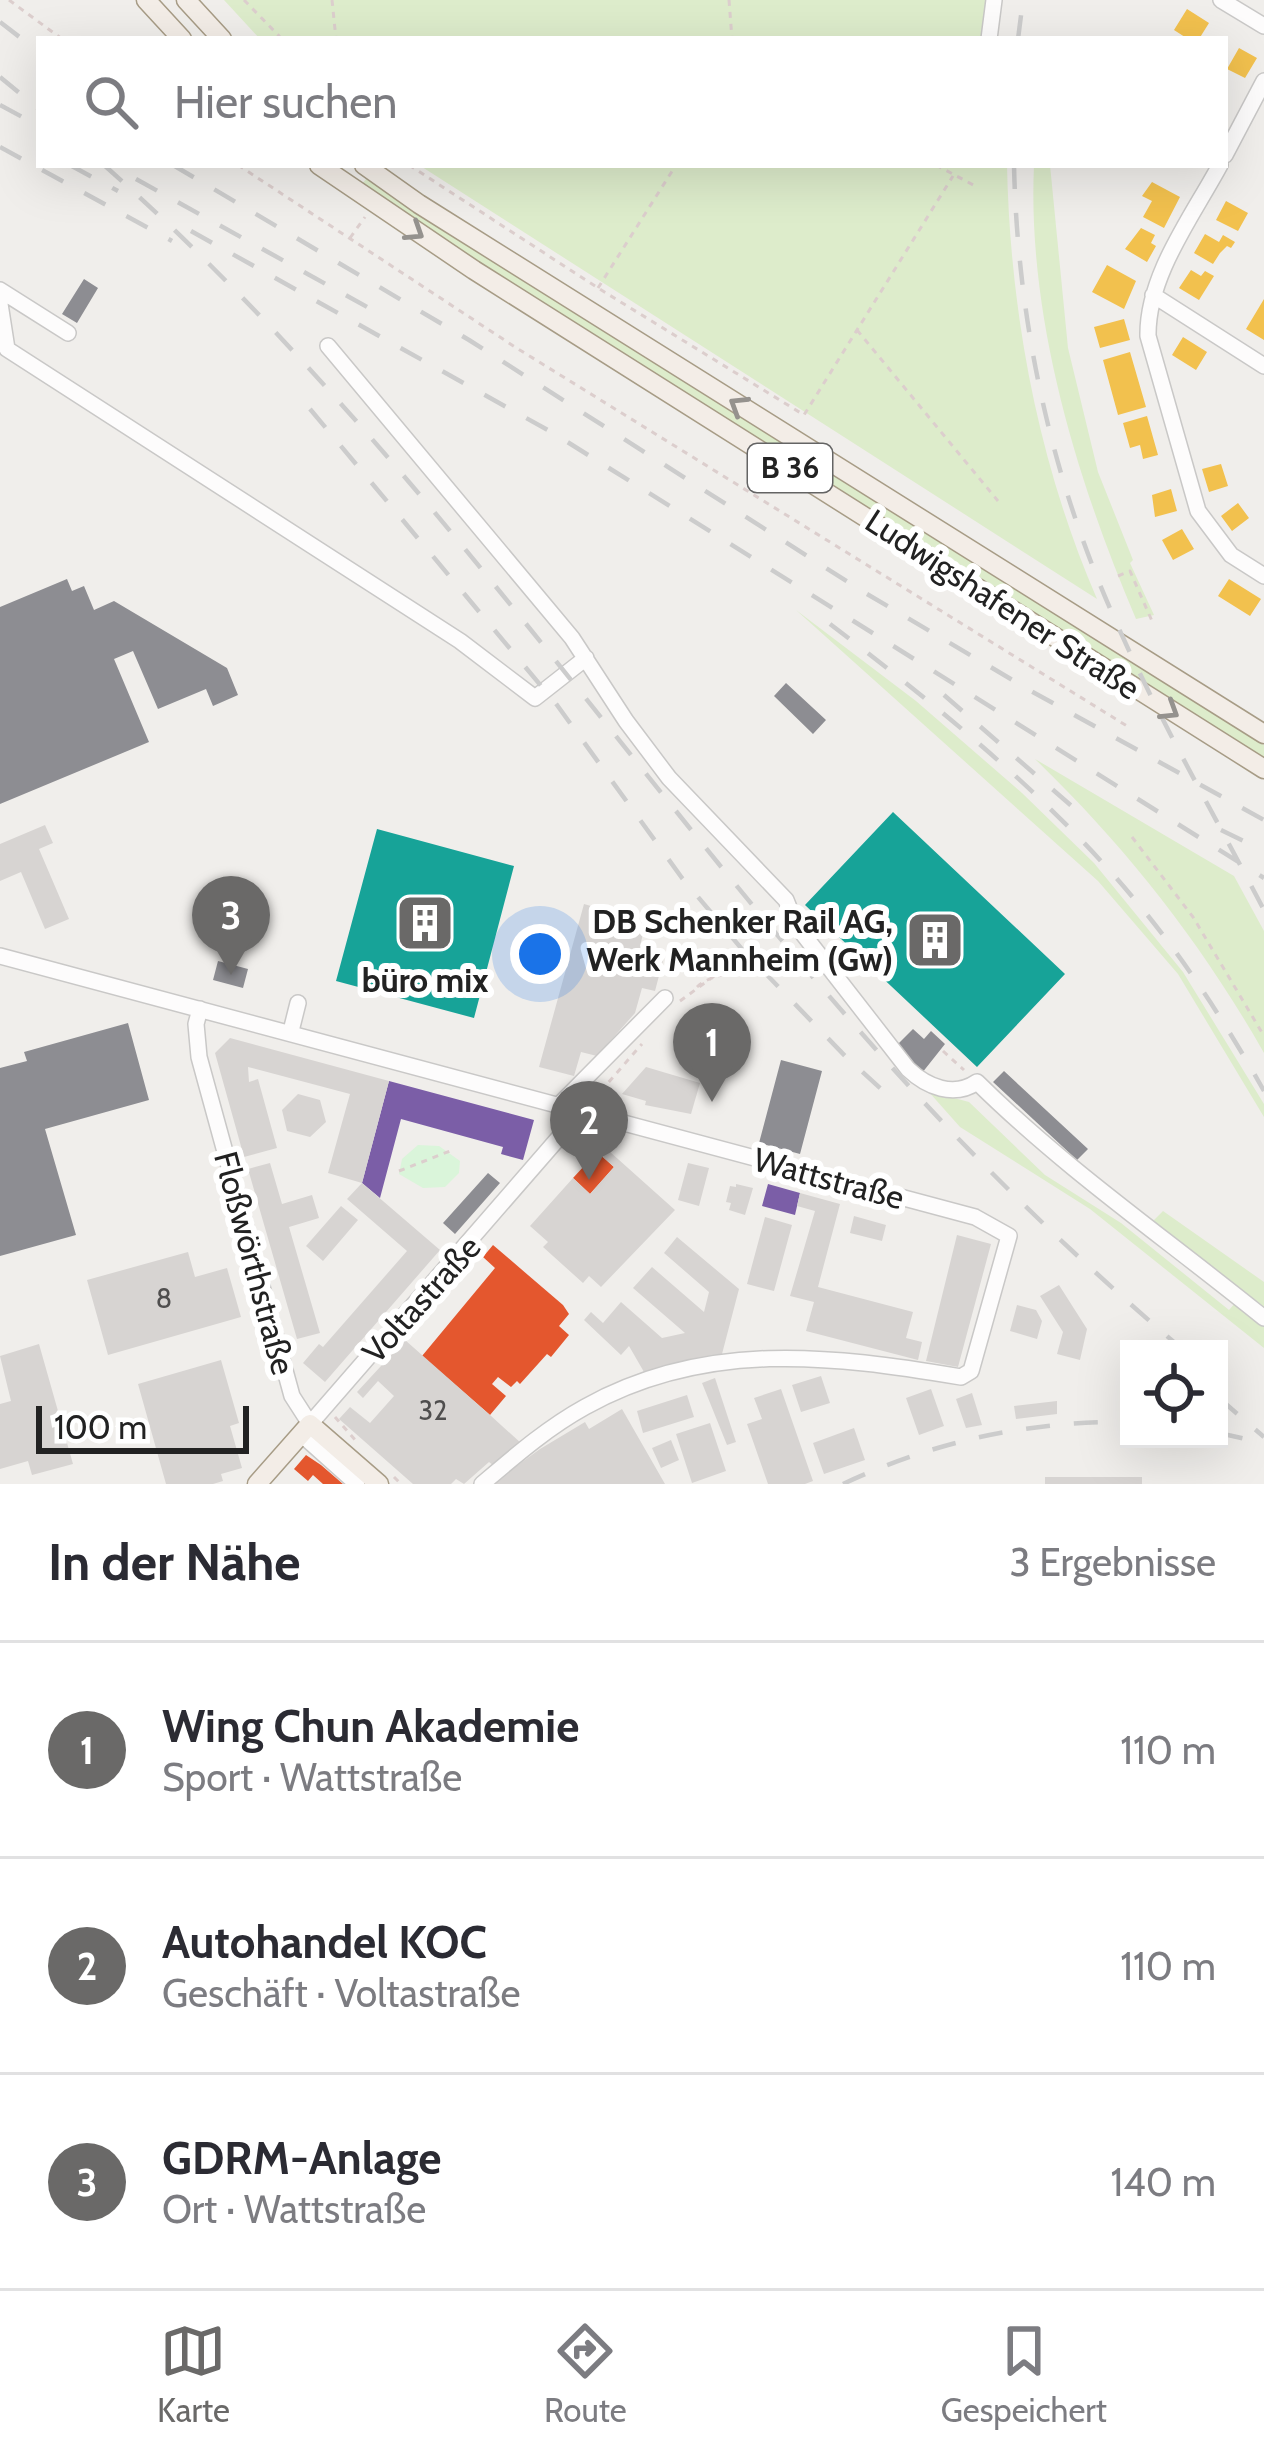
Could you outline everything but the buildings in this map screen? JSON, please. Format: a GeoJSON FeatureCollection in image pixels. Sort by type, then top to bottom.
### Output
{"type":"FeatureCollection","features":[{"type":"Feature","properties":{"kind":"main road"},"geometry":{"type":"LineString","coordinates":[[146,0],[179,36]]}},
{"type":"Feature","properties":{"kind":"main road"},"geometry":{"type":"LineString","coordinates":[[186,0],[219,36]]}},
{"type":"Feature","properties":{"kind":"main road","name":"Ludwigshafener Straße"},"geometry":{"type":"LineString","coordinates":[[323,168],[1264,769]]}},
{"type":"Feature","properties":{"kind":"main road","name":"Ludwigshafener Straße"},"geometry":{"type":"LineString","coordinates":[[368,168],[1264,734]]}},
{"type":"Feature","properties":{"kind":"main road","name":"Floßwörthstraße"},"geometry":{"type":"LineString","coordinates":[[306,1429],[383,1478]]}},
{"type":"Feature","properties":{"kind":"main road","name":"Voltastraße"},"geometry":{"type":"LineString","coordinates":[[257,1484],[306,1429]]}},
{"type":"Feature","properties":{"kind":"street"},"geometry":{"type":"LineString","coordinates":[[989,36],[994,0]]}},
{"type":"Feature","properties":{"kind":"street"},"geometry":{"type":"LineString","coordinates":[[1221,0],[1264,26]]}},
{"type":"Feature","properties":{"kind":"street"},"geometry":{"type":"LineString","coordinates":[[1228,148],[1264,81]]}},
{"type":"Feature","properties":{"kind":"street"},"geometry":{"type":"LineString","coordinates":[[1218,168],[1153,295],[1148,336],[1198,511],[1231,555],[1264,576]]}},
{"type":"Feature","properties":{"kind":"street"},"geometry":{"type":"LineString","coordinates":[[0,290],[68,333]]}},
{"type":"Feature","properties":{"kind":"street"},"geometry":{"type":"LineString","coordinates":[[1153,295],[1264,366]]}},
{"type":"Feature","properties":{"kind":"street"},"geometry":{"type":"LineString","coordinates":[[0,304],[7,349],[440,628],[535,698],[586,658]]}},
{"type":"Feature","properties":{"kind":"street"},"geometry":{"type":"LineString","coordinates":[[328,346],[586,658],[669,778],[786,900],[796,925],[908,1069],[920,1080],[950,1090],[964,1090],[977,1082],[1040,1144],[1264,1318]]}},
{"type":"Feature","properties":{"kind":"street","name":"Wattstraße"},"geometry":{"type":"LineString","coordinates":[[0,956],[975,1217],[1010,1236],[971,1371],[961,1377],[868,1361],[750,1356],[721,1370],[647,1380],[586,1406],[531,1442],[482,1484]]}},
{"type":"Feature","properties":{"kind":"street"},"geometry":{"type":"LineString","coordinates":[[291,1031],[298,1003]]}},
{"type":"Feature","properties":{"kind":"street"},"geometry":{"type":"LineString","coordinates":[[559,1105],[666,1007]]}},
{"type":"Feature","properties":{"kind":"street","name":"Floßwörthstraße"},"geometry":{"type":"LineString","coordinates":[[200,1009],[196,1024],[199,1058],[292,1396],[306,1429],[356,1484]]}},
{"type":"Feature","properties":{"kind":"street","name":"Voltastraße"},"geometry":{"type":"LineString","coordinates":[[306,1429],[582,1111]]}},
{"type":"Feature","properties":{"kind":"path"},"geometry":{"type":"LineString","coordinates":[[10,0],[58,36]]}},
{"type":"Feature","properties":{"kind":"path"},"geometry":{"type":"LineString","coordinates":[[244,0],[279,36]]}},
{"type":"Feature","properties":{"kind":"path"},"geometry":{"type":"LineString","coordinates":[[332,0],[336,36]]}},
{"type":"Feature","properties":{"kind":"path"},"geometry":{"type":"LineString","coordinates":[[729,0],[732,36]]}},
{"type":"Feature","properties":{"kind":"path"},"geometry":{"type":"LineString","coordinates":[[242,168],[515,347],[1127,726]]}},
{"type":"Feature","properties":{"kind":"path"},"geometry":{"type":"LineString","coordinates":[[414,168],[804,415],[953,176]]}},
{"type":"Feature","properties":{"kind":"path"},"geometry":{"type":"LineString","coordinates":[[598,288],[674,168]]}},
{"type":"Feature","properties":{"kind":"path"},"geometry":{"type":"LineString","coordinates":[[941,168],[977,187]]}},
{"type":"Feature","properties":{"kind":"path"},"geometry":{"type":"LineString","coordinates":[[349,240],[374,204]]}},
{"type":"Feature","properties":{"kind":"path"},"geometry":{"type":"LineString","coordinates":[[856,328],[998,501]]}},
{"type":"Feature","properties":{"kind":"path"},"geometry":{"type":"LineString","coordinates":[[1118,576],[1130,571],[1151,620]]}},
{"type":"Feature","properties":{"kind":"path"},"geometry":{"type":"LineString","coordinates":[[1132,837],[1193,917],[1264,1036]]}},
{"type":"Feature","properties":{"kind":"path"},"geometry":{"type":"LineString","coordinates":[[694,993],[710,977],[740,969]]}},
{"type":"Feature","properties":{"kind":"path"},"geometry":{"type":"LineString","coordinates":[[666,1007],[717,974]]}},
{"type":"Feature","properties":{"kind":"path"},"geometry":{"type":"LineString","coordinates":[[582,1111],[652,1032]]}},
{"type":"Feature","properties":{"kind":"path"},"geometry":{"type":"LineString","coordinates":[[944,1051],[977,1082]]}},
{"type":"Feature","properties":{"kind":"path"},"geometry":{"type":"LineString","coordinates":[[398,1171],[450,1151]]}},
{"type":"Feature","properties":{"kind":"path"},"geometry":{"type":"LineString","coordinates":[[326,1406],[360,1445]]}},
{"type":"Feature","properties":{"kind":"path"},"geometry":{"type":"LineString","coordinates":[[383,1478],[401,1484]]}},
{"type":"Feature","properties":{"kind":"green space"},"geometry":{"type":"Polygon","coordinates":[[[224,0],[991,0],[985,36],[257,36],[224,0]]]}},
{"type":"Feature","properties":{"kind":"green space"},"geometry":{"type":"Polygon","coordinates":[[[424,168],[1007,168],[1014,276],[1031,386],[1058,494],[1097,599],[424,168]]]}},
{"type":"Feature","properties":{"kind":"green space"},"geometry":{"type":"Polygon","coordinates":[[[1034,168],[1050,168],[1068,348],[1098,472],[1154,615],[1136,619],[1076,455],[1048,339],[1034,222],[1034,168]]]}},
{"type":"Feature","properties":{"kind":"green space"},"geometry":{"type":"Polygon","coordinates":[[[367,178],[1264,745],[1264,759],[360,186],[367,178]]]}},
{"type":"Feature","properties":{"kind":"green space"},"geometry":{"type":"Polygon","coordinates":[[[796,610],[916,701],[1094,863],[1183,972],[1264,1104],[1264,1117],[1178,974],[1098,881],[796,610]]]}},
{"type":"Feature","properties":{"kind":"green space"},"geometry":{"type":"Polygon","coordinates":[[[1035,759],[1234,876],[1264,931],[1264,1053],[1160,897],[1035,759]]]}},
{"type":"Feature","properties":{"kind":"green space"},"geometry":{"type":"Polygon","coordinates":[[[928,1091],[969,1102],[1045,1175],[1121,1223],[1229,1310],[1236,1302],[1264,1325],[1264,1348],[1090,1209],[960,1127],[928,1091]]]}},
{"type":"Feature","properties":{"kind":"green space"},"geometry":{"type":"Polygon","coordinates":[[[418,1145],[439,1146],[460,1161],[459,1173],[445,1187],[423,1188],[399,1174],[402,1159],[418,1145]]]}},
{"type":"Feature","properties":{"kind":"green space"},"geometry":{"type":"Polygon","coordinates":[[[1163,1211],[1264,1282],[1264,1313],[1153,1221],[1163,1211]]]}},
{"type":"Feature","properties":{"kind":"railway"},"geometry":{"type":"LineString","coordinates":[[1018,36],[1023,0]]}},
{"type":"Feature","properties":{"kind":"railway"},"geometry":{"type":"LineString","coordinates":[[0,22],[36,50]]}},
{"type":"Feature","properties":{"kind":"railway"},"geometry":{"type":"LineString","coordinates":[[0,77],[36,107]]}},
{"type":"Feature","properties":{"kind":"railway"},"geometry":{"type":"LineString","coordinates":[[0,105],[36,124]]}},
{"type":"Feature","properties":{"kind":"railway"},"geometry":{"type":"LineString","coordinates":[[0,147],[36,167]]}},
{"type":"Feature","properties":{"kind":"railway"},"geometry":{"type":"LineString","coordinates":[[38,168],[172,241]]}},
{"type":"Feature","properties":{"kind":"railway"},"geometry":{"type":"LineString","coordinates":[[76,168],[118,191]]}},
{"type":"Feature","properties":{"kind":"railway"},"geometry":{"type":"LineString","coordinates":[[107,168],[216,271],[422,497],[709,852],[908,1085],[1041,1222],[1172,1340]]}},
{"type":"Feature","properties":{"kind":"railway"},"geometry":{"type":"LineString","coordinates":[[178,168],[469,340],[862,591],[1264,820]]}},
{"type":"Feature","properties":{"kind":"railway"},"geometry":{"type":"LineString","coordinates":[[1014,168],[1027,319],[1047,420],[1075,519],[1131,654],[1264,910]]}},
{"type":"Feature","properties":{"kind":"railway"},"geometry":{"type":"LineString","coordinates":[[136,179],[378,313]]}},
{"type":"Feature","properties":{"kind":"railway"},"geometry":{"type":"LineString","coordinates":[[191,231],[553,433],[1264,878]]}},
{"type":"Feature","properties":{"kind":"railway"},"geometry":{"type":"LineString","coordinates":[[310,409],[557,705],[682,878],[741,948],[890,1097]]}},
{"type":"Feature","properties":{"kind":"railway"},"geometry":{"type":"LineString","coordinates":[[830,624],[987,751],[1097,856],[1185,965],[1264,1091]]}},
{"type":"Feature","properties":{"kind":"railway"},"geometry":{"type":"LineString","coordinates":[[944,695],[1075,809]]}},
{"type":"Feature","properties":{"kind":"railway"},"geometry":{"type":"LineString","coordinates":[[1221,830],[1264,851]]}},
{"type":"Feature","properties":{"kind":"railway"},"geometry":{"type":"LineString","coordinates":[[1228,1406],[1264,1437]]}},
{"type":"Feature","properties":{"kind":"railway"},"geometry":{"type":"LineString","coordinates":[[843,1484],[912,1456],[983,1436],[1055,1425],[1120,1422]]}},
{"type":"Feature","properties":{"kind":"railway"},"geometry":{"type":"LineString","coordinates":[[1228,1435],[1264,1443]]}},
{"type":"Feature","properties":{"kind":"place","name":"büro mix"},"geometry":{"type":"Point","coordinates":[425,923]}},
{"type":"Feature","properties":{"kind":"place","name":"DB Schenker Rail AG, Werk Mannheim (Gw)"},"geometry":{"type":"Point","coordinates":[935,940]}},
{"type":"Feature","properties":{"kind":"place","name":"GDRM-Anlage"},"geometry":{"type":"Point","coordinates":[231,975]}},
{"type":"Feature","properties":{"kind":"place","name":"Wing Chun Akademie"},"geometry":{"type":"Point","coordinates":[712,1102]}},
{"type":"Feature","properties":{"kind":"place","name":"Autohandel KOC"},"geometry":{"type":"Point","coordinates":[589,1180]}}]}
